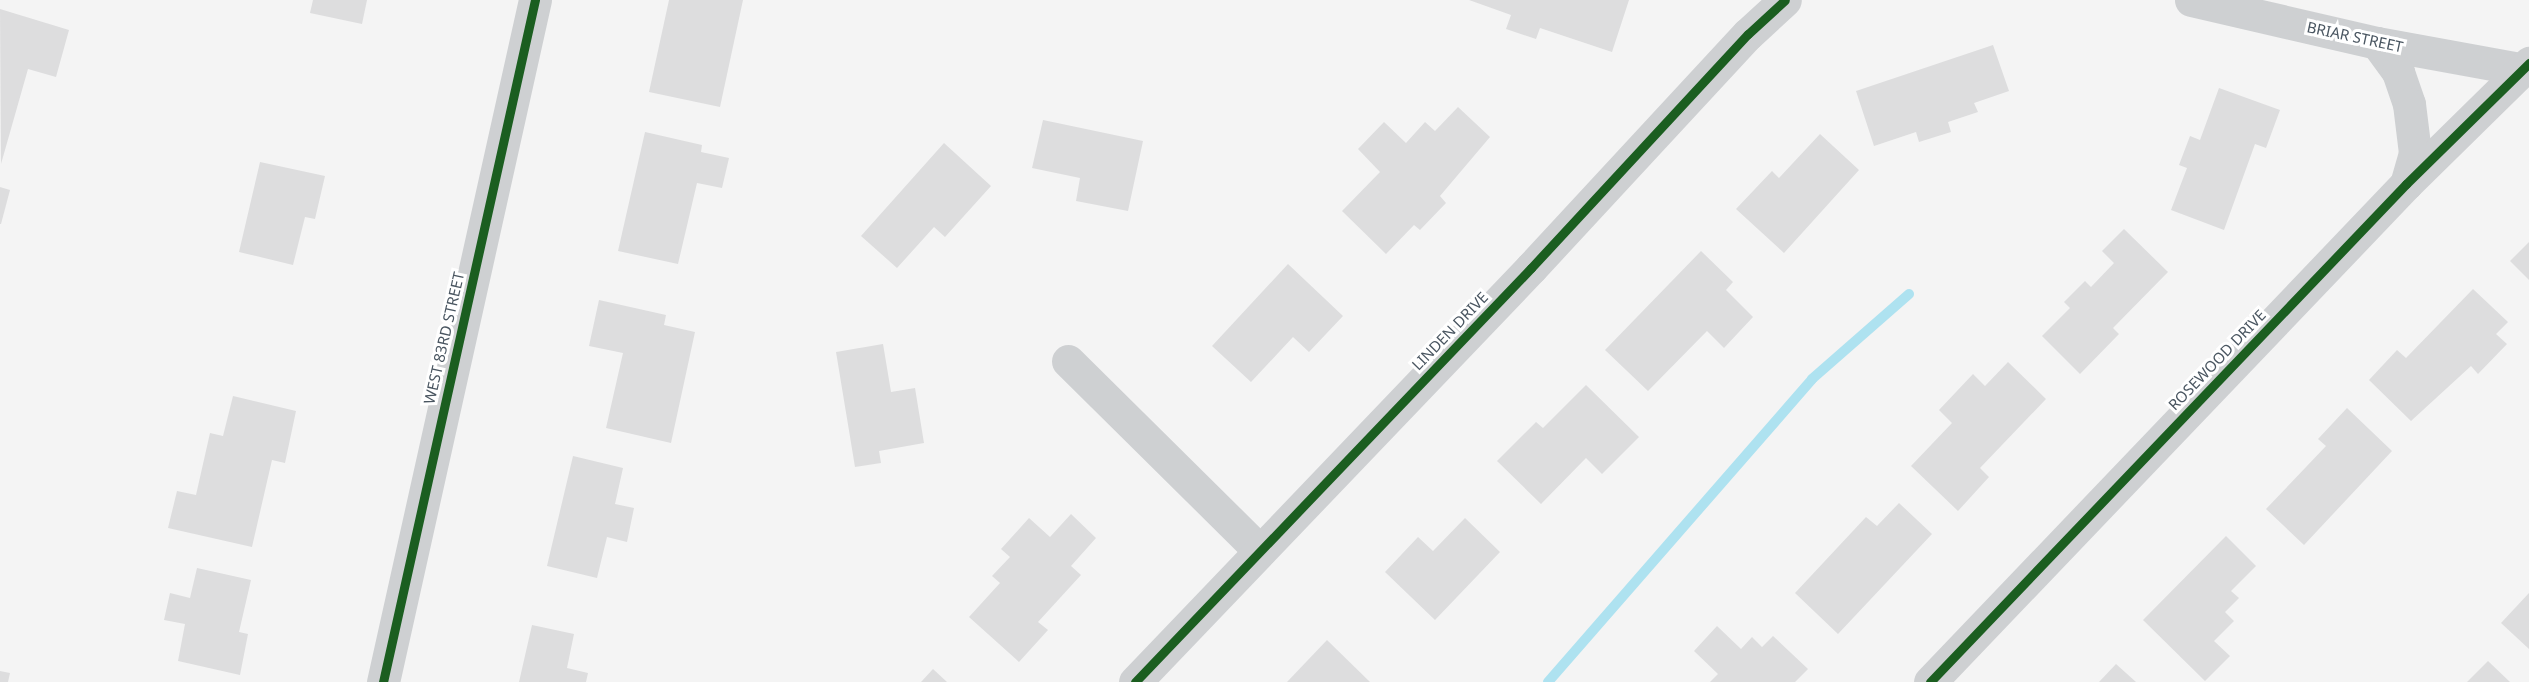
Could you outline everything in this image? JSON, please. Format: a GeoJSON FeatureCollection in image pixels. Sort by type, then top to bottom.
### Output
{"type":"FeatureCollection","features":[{"type":"Feature","properties":{"kind":"street","name":"WEST 83RD STREET"},"geometry":{"type":"LineString","coordinates":[[383,682],[535,0]]}},
{"type":"Feature","properties":{"kind":"street"},"geometry":{"type":"LineString","coordinates":[[1748,34],[1754,0]]}},
{"type":"Feature","properties":{"kind":"street","name":"LINDEN DRIVE"},"geometry":{"type":"LineString","coordinates":[[1135,682],[1531,268],[1748,34],[1785,0]]}},
{"type":"Feature","properties":{"kind":"street","name":"BRIAR STREET"},"geometry":{"type":"LineString","coordinates":[[2191,0],[2377,43],[2524,66]]}},
{"type":"Feature","properties":{"kind":"street"},"geometry":{"type":"LineString","coordinates":[[2377,43],[2398,72],[2409,104],[2415,153],[2406,184]]}},
{"type":"Feature","properties":{"kind":"street","name":"ROSEWOOD DRIVE"},"geometry":{"type":"LineString","coordinates":[[1930,682],[2406,184],[2524,66]]}},
{"type":"Feature","properties":{"kind":"street"},"geometry":{"type":"LineString","coordinates":[[1068,361],[1260,551]]}},
{"type":"Feature","properties":{"kind":"building"},"geometry":{"type":"Polygon","coordinates":[[[313,0],[367,0],[362,24],[310,13],[313,0]]]}},
{"type":"Feature","properties":{"kind":"building"},"geometry":{"type":"Polygon","coordinates":[[[669,0],[743,0],[720,107],[649,92],[669,0]]]}},
{"type":"Feature","properties":{"kind":"building"},"geometry":{"type":"Polygon","coordinates":[[[1469,0],[1629,0],[1612,52],[1540,28],[1536,39],[1506,29],[1511,15],[1469,0]]]}},
{"type":"Feature","properties":{"kind":"building"},"geometry":{"type":"Polygon","coordinates":[[[0,9],[69,30],[56,77],[28,69],[1,164],[0,9]]]}},
{"type":"Feature","properties":{"kind":"building"},"geometry":{"type":"Polygon","coordinates":[[[1993,45],[2009,91],[1974,103],[1978,112],[1948,122],[1951,132],[1919,142],[1916,132],[1874,146],[1856,91],[1993,45]]]}},
{"type":"Feature","properties":{"kind":"building"},"geometry":{"type":"Polygon","coordinates":[[[2219,88],[2280,110],[2266,148],[2255,144],[2224,230],[2171,210],[2187,168],[2179,165],[2190,136],[2200,140],[2219,88]]]}},
{"type":"Feature","properties":{"kind":"building"},"geometry":{"type":"Polygon","coordinates":[[[1458,107],[1490,137],[1440,196],[1446,203],[1420,230],[1414,225],[1386,254],[1342,211],[1380,172],[1358,149],[1384,122],[1406,143],[1425,122],[1435,131],[1458,107]]]}},
{"type":"Feature","properties":{"kind":"building"},"geometry":{"type":"Polygon","coordinates":[[[1043,120],[1143,141],[1128,211],[1076,201],[1080,178],[1032,168],[1043,120]]]}},
{"type":"Feature","properties":{"kind":"building"},"geometry":{"type":"Polygon","coordinates":[[[645,132],[702,145],[701,152],[729,158],[722,188],[697,183],[678,264],[618,251],[645,132]]]}},
{"type":"Feature","properties":{"kind":"building"},"geometry":{"type":"Polygon","coordinates":[[[1820,134],[1859,170],[1784,253],[1736,209],[1772,171],[1779,178],[1820,134]]]}},
{"type":"Feature","properties":{"kind":"building"},"geometry":{"type":"Polygon","coordinates":[[[944,143],[991,186],[945,237],[934,227],[897,268],[861,236],[944,143]]]}},
{"type":"Feature","properties":{"kind":"building"},"geometry":{"type":"Polygon","coordinates":[[[260,162],[325,176],[315,219],[305,217],[293,265],[239,252],[260,162]]]}},
{"type":"Feature","properties":{"kind":"building"},"geometry":{"type":"Polygon","coordinates":[[[0,187],[10,190],[1,224],[0,224],[0,187]]]}},
{"type":"Feature","properties":{"kind":"building"},"geometry":{"type":"Polygon","coordinates":[[[2124,229],[2168,272],[2113,328],[2119,334],[2080,374],[2042,336],[2070,308],[2064,302],[2085,281],[2091,287],[2114,263],[2102,251],[2124,229]]]}},
{"type":"Feature","properties":{"kind":"building"},"geometry":{"type":"Polygon","coordinates":[[[2529,242],[2529,280],[2510,261],[2529,242]]]}},
{"type":"Feature","properties":{"kind":"building"},"geometry":{"type":"Polygon","coordinates":[[[1701,251],[1733,282],[1726,290],[1753,317],[1724,348],[1707,331],[1648,391],[1605,350],[1701,251]]]}},
{"type":"Feature","properties":{"kind":"building"},"geometry":{"type":"Polygon","coordinates":[[[1288,264],[1343,316],[1309,352],[1293,337],[1251,382],[1212,346],[1288,264]]]}},
{"type":"Feature","properties":{"kind":"building"},"geometry":{"type":"Polygon","coordinates":[[[2473,289],[2508,322],[2496,334],[2507,344],[2478,374],[2471,366],[2411,421],[2369,380],[2397,350],[2406,358],[2473,289]]]}},
{"type":"Feature","properties":{"kind":"building"},"geometry":{"type":"Polygon","coordinates":[[[599,300],[666,315],[664,325],[695,332],[671,443],[606,428],[623,353],[589,346],[599,300]]]}},
{"type":"Feature","properties":{"kind":"building"},"geometry":{"type":"Polygon","coordinates":[[[883,344],[891,392],[915,388],[924,443],[879,451],[881,463],[855,467],[836,352],[883,344]]]}},
{"type":"Feature","properties":{"kind":"building"},"geometry":{"type":"Polygon","coordinates":[[[2008,362],[2046,399],[1980,468],[1989,477],[1958,511],[1911,466],[1952,423],[1939,410],[1973,374],[1985,386],[2008,362]]]}},
{"type":"Feature","properties":{"kind":"building"},"geometry":{"type":"Polygon","coordinates":[[[1586,385],[1639,437],[1602,474],[1586,458],[1541,504],[1497,461],[1536,422],[1543,428],[1586,385]]]}},
{"type":"Feature","properties":{"kind":"building"},"geometry":{"type":"Polygon","coordinates":[[[233,396],[296,411],[285,463],[272,460],[252,547],[168,528],[177,491],[196,495],[210,433],[223,436],[233,396]]]}},
{"type":"Feature","properties":{"kind":"building"},"geometry":{"type":"Polygon","coordinates":[[[2347,408],[2392,451],[2304,545],[2266,509],[2326,446],[2318,439],[2347,408]]]}},
{"type":"Feature","properties":{"kind":"building"},"geometry":{"type":"Polygon","coordinates":[[[573,456],[623,468],[615,504],[634,508],[627,542],[607,537],[597,578],[547,566],[573,456]]]}},
{"type":"Feature","properties":{"kind":"building"},"geometry":{"type":"Polygon","coordinates":[[[1899,503],[1932,534],[1838,634],[1795,593],[1866,517],[1877,526],[1899,503]]]}},
{"type":"Feature","properties":{"kind":"building"},"geometry":{"type":"Polygon","coordinates":[[[1071,514],[1096,538],[1071,566],[1081,575],[1038,622],[1048,630],[1019,662],[969,617],[1000,583],[992,576],[1010,557],[1001,549],[1029,518],[1050,537],[1071,514]]]}},
{"type":"Feature","properties":{"kind":"building"},"geometry":{"type":"Polygon","coordinates":[[[1465,518],[1500,552],[1435,620],[1385,572],[1418,537],[1433,551],[1465,518]]]}},
{"type":"Feature","properties":{"kind":"building"},"geometry":{"type":"Polygon","coordinates":[[[2226,536],[2256,566],[2231,591],[2239,598],[2225,612],[2234,621],[2214,641],[2230,656],[2205,681],[2143,620],[2226,536]]]}},
{"type":"Feature","properties":{"kind":"building"},"geometry":{"type":"Polygon","coordinates":[[[197,568],[251,580],[239,632],[248,634],[240,675],[178,661],[185,624],[164,620],[170,593],[190,598],[197,568]]]}},
{"type":"Feature","properties":{"kind":"building"},"geometry":{"type":"Polygon","coordinates":[[[2529,593],[2529,649],[2501,623],[2529,593]]]}},
{"type":"Feature","properties":{"kind":"building"},"geometry":{"type":"Polygon","coordinates":[[[532,625],[574,634],[567,668],[588,673],[586,682],[519,682],[532,625]]]}},
{"type":"Feature","properties":{"kind":"building"},"geometry":{"type":"Polygon","coordinates":[[[1717,626],[1741,649],[1752,637],[1762,647],[1773,636],[1808,669],[1795,682],[1710,682],[1718,674],[1694,651],[1717,626]]]}},
{"type":"Feature","properties":{"kind":"building"},"geometry":{"type":"Polygon","coordinates":[[[1327,640],[1370,682],[1287,682],[1327,640]]]}},
{"type":"Feature","properties":{"kind":"building"},"geometry":{"type":"Polygon","coordinates":[[[2488,661],[2510,682],[2467,682],[2488,661]]]}},
{"type":"Feature","properties":{"kind":"building"},"geometry":{"type":"Polygon","coordinates":[[[2116,664],[2136,682],[2099,682],[2116,664]]]}},
{"type":"Feature","properties":{"kind":"building"},"geometry":{"type":"Polygon","coordinates":[[[933,669],[947,682],[921,682],[933,669]]]}},
{"type":"Feature","properties":{"kind":"building"},"geometry":{"type":"Polygon","coordinates":[[[0,671],[10,673],[8,682],[0,682],[0,671]]]}},
{"type":"Feature","properties":{"kind":"waterway"},"geometry":{"type":"LineString","coordinates":[[1548,682],[1812,379],[1909,294]]}},
{"type":"Feature","properties":{"kind":"cycle path"},"geometry":{"type":"LineString","coordinates":[[383,682],[535,0]]}},
{"type":"Feature","properties":{"kind":"cycle path"},"geometry":{"type":"LineString","coordinates":[[1135,682],[1531,268],[1748,34],[1785,0]]}},
{"type":"Feature","properties":{"kind":"cycle path"},"geometry":{"type":"LineString","coordinates":[[1930,682],[2406,184],[2529,63]]}}]}
